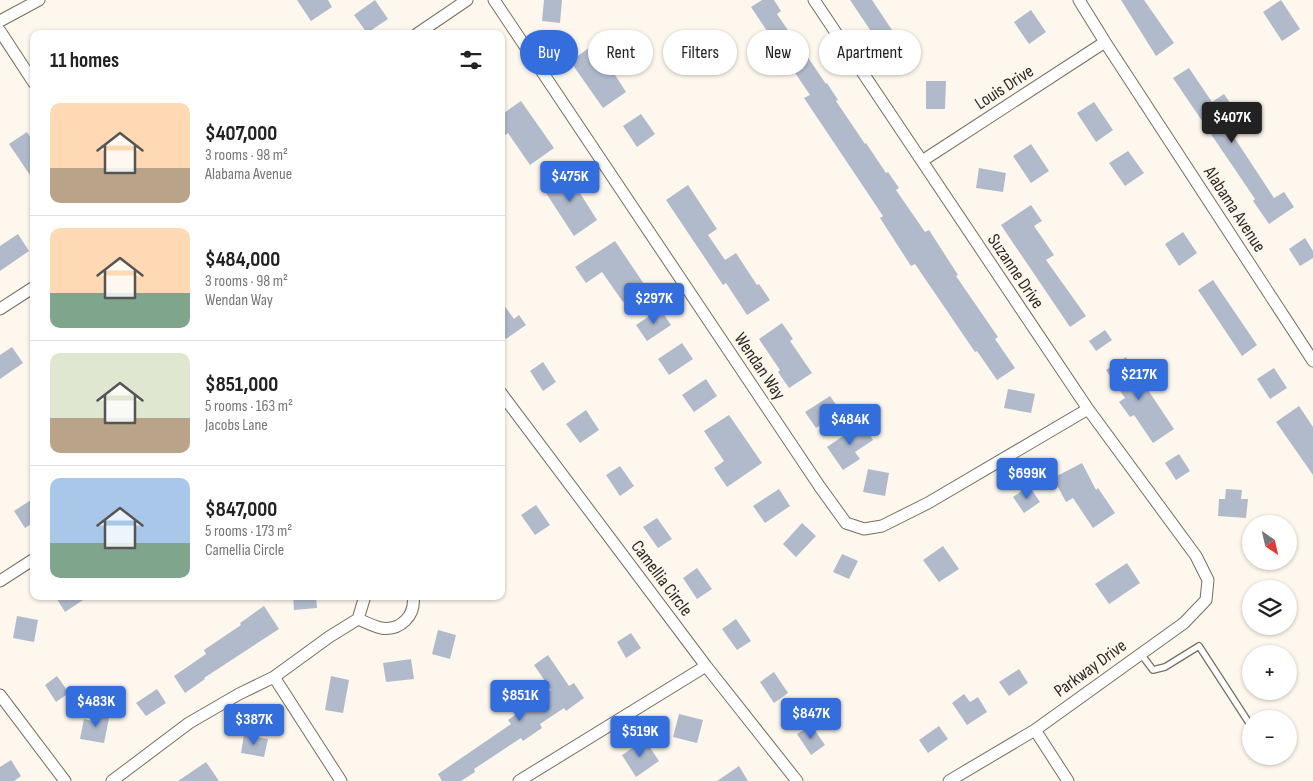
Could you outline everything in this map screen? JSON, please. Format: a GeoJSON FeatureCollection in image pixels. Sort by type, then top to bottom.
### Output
{"type":"FeatureCollection","features":[{"type":"Feature","properties":{"kind":"street"},"geometry":{"type":"LineString","coordinates":[[0,21],[39,0]]}},
{"type":"Feature","properties":{"kind":"street"},"geometry":{"type":"LineString","coordinates":[[423,30],[467,0]]}},
{"type":"Feature","properties":{"kind":"street","name":"Wendan Way"},"geometry":{"type":"LineString","coordinates":[[494,0],[846,523],[864,530],[882,526],[928,503],[1088,410]]}},
{"type":"Feature","properties":{"kind":"street","name":"Suzanne Drive"},"geometry":{"type":"LineString","coordinates":[[814,0],[1088,410],[1196,556]]}},
{"type":"Feature","properties":{"kind":"street","name":"Alabama Avenue"},"geometry":{"type":"LineString","coordinates":[[1079,0],[1104,42],[1313,361]]}},
{"type":"Feature","properties":{"kind":"street"},"geometry":{"type":"LineString","coordinates":[[0,31],[30,77]]}},
{"type":"Feature","properties":{"kind":"street","name":"Louis Drive"},"geometry":{"type":"LineString","coordinates":[[922,161],[1104,42]]}},
{"type":"Feature","properties":{"kind":"street"},"geometry":{"type":"LineString","coordinates":[[0,309],[30,290]]}},
{"type":"Feature","properties":{"kind":"street","name":"Camellia Circle"},"geometry":{"type":"LineString","coordinates":[[505,399],[706,666],[797,781]]}},
{"type":"Feature","properties":{"kind":"street","name":"Parkway Drive"},"geometry":{"type":"LineString","coordinates":[[949,781],[1034,730],[1184,623],[1206,600],[1208,580],[1196,556]]}},
{"type":"Feature","properties":{"kind":"street"},"geometry":{"type":"LineString","coordinates":[[0,581],[30,562]]}},
{"type":"Feature","properties":{"kind":"street"},"geometry":{"type":"LineString","coordinates":[[112,781],[189,723],[238,694],[274,677],[329,636],[358,619],[364,600]]}},
{"type":"Feature","properties":{"kind":"street"},"geometry":{"type":"LineString","coordinates":[[358,619],[382,628],[395,627],[405,622],[412,612],[414,600]]}},
{"type":"Feature","properties":{"kind":"street"},"geometry":{"type":"LineString","coordinates":[[519,781],[706,666]]}},
{"type":"Feature","properties":{"kind":"street"},"geometry":{"type":"LineString","coordinates":[[274,677],[341,781]]}},
{"type":"Feature","properties":{"kind":"street"},"geometry":{"type":"LineString","coordinates":[[0,695],[65,781]]}},
{"type":"Feature","properties":{"kind":"street"},"geometry":{"type":"LineString","coordinates":[[1034,730],[1068,781]]}},
{"type":"Feature","properties":{"kind":"lane"},"geometry":{"type":"LineString","coordinates":[[1141,654],[1153,670],[1165,667],[1199,646],[1242,712]]}},
{"type":"Feature","properties":{"kind":"building"},"geometry":{"type":"Polygon","coordinates":[[[297,0],[328,0],[332,7],[311,21],[297,0]]]}},
{"type":"Feature","properties":{"kind":"building"},"geometry":{"type":"Polygon","coordinates":[[[375,0],[388,19],[372,30],[365,30],[354,15],[375,0]]]}},
{"type":"Feature","properties":{"kind":"building"},"geometry":{"type":"Polygon","coordinates":[[[544,0],[562,0],[560,23],[542,21],[544,0]]]}},
{"type":"Feature","properties":{"kind":"building"},"geometry":{"type":"Polygon","coordinates":[[[762,0],[774,0],[781,11],[777,14],[788,30],[766,30],[751,7],[762,0]]]}},
{"type":"Feature","properties":{"kind":"building"},"geometry":{"type":"Polygon","coordinates":[[[850,0],[872,0],[892,30],[870,30],[850,0]]]}},
{"type":"Feature","properties":{"kind":"building"},"geometry":{"type":"Polygon","coordinates":[[[1121,0],[1144,0],[1174,43],[1156,56],[1121,0]]]}},
{"type":"Feature","properties":{"kind":"building"},"geometry":{"type":"Polygon","coordinates":[[[1281,0],[1300,29],[1282,41],[1263,12],[1281,0]]]}},
{"type":"Feature","properties":{"kind":"building"},"geometry":{"type":"Polygon","coordinates":[[[1031,10],[1046,32],[1029,44],[1014,22],[1031,10]]]}},
{"type":"Feature","properties":{"kind":"building"},"geometry":{"type":"Polygon","coordinates":[[[588,49],[588,75],[615,75],[626,92],[603,108],[578,72],[578,56],[588,49]]]}},
{"type":"Feature","properties":{"kind":"building"},"geometry":{"type":"Polygon","coordinates":[[[809,59],[819,75],[827,83],[838,100],[836,101],[865,144],[899,188],[896,190],[925,232],[929,230],[958,275],[956,276],[998,337],[995,339],[1015,368],[997,380],[977,351],[975,352],[915,264],[911,266],[880,218],[883,216],[804,98],[810,95],[797,75],[809,75],[809,59]]]}},
{"type":"Feature","properties":{"kind":"building"},"geometry":{"type":"Polygon","coordinates":[[[1189,68],[1212,102],[1224,94],[1245,125],[1232,134],[1274,198],[1284,192],[1294,207],[1269,224],[1253,201],[1255,199],[1173,78],[1189,68]]]}},
{"type":"Feature","properties":{"kind":"building"},"geometry":{"type":"Polygon","coordinates":[[[926,81],[946,81],[945,109],[926,109],[926,81]]]}},
{"type":"Feature","properties":{"kind":"building"},"geometry":{"type":"Polygon","coordinates":[[[521,101],[554,148],[530,165],[508,133],[505,135],[505,112],[521,101]]]}},
{"type":"Feature","properties":{"kind":"building"},"geometry":{"type":"Polygon","coordinates":[[[1094,102],[1113,130],[1096,142],[1077,113],[1094,102]]]}},
{"type":"Feature","properties":{"kind":"building"},"geometry":{"type":"Polygon","coordinates":[[[641,114],[655,134],[637,147],[623,126],[641,114]]]}},
{"type":"Feature","properties":{"kind":"building"},"geometry":{"type":"Polygon","coordinates":[[[27,132],[30,137],[30,175],[9,144],[27,132]]]}},
{"type":"Feature","properties":{"kind":"building"},"geometry":{"type":"Polygon","coordinates":[[[1031,144],[1049,171],[1031,183],[1013,156],[1031,144]]]}},
{"type":"Feature","properties":{"kind":"building"},"geometry":{"type":"Polygon","coordinates":[[[1128,151],[1144,173],[1125,186],[1109,163],[1128,151]]]}},
{"type":"Feature","properties":{"kind":"building"},"geometry":{"type":"Polygon","coordinates":[[[979,168],[1006,173],[1003,192],[976,188],[979,168]]]}},
{"type":"Feature","properties":{"kind":"building"},"geometry":{"type":"Polygon","coordinates":[[[566,171],[597,220],[574,236],[542,187],[566,171]]]}},
{"type":"Feature","properties":{"kind":"building"},"geometry":{"type":"Polygon","coordinates":[[[688,185],[717,229],[708,235],[725,260],[736,253],[757,285],[759,284],[770,300],[747,315],[726,283],[723,285],[666,200],[688,185]]]}},
{"type":"Feature","properties":{"kind":"building"},"geometry":{"type":"Polygon","coordinates":[[[1031,205],[1042,221],[1034,226],[1054,255],[1046,260],[1086,316],[1070,327],[1001,225],[1031,205]]]}},
{"type":"Feature","properties":{"kind":"building"},"geometry":{"type":"Polygon","coordinates":[[[1183,232],[1197,253],[1179,266],[1165,244],[1183,232]]]}},
{"type":"Feature","properties":{"kind":"building"},"geometry":{"type":"Polygon","coordinates":[[[18,234],[29,251],[0,271],[0,246],[18,234]]]}},
{"type":"Feature","properties":{"kind":"building"},"geometry":{"type":"Polygon","coordinates":[[[1305,238],[1313,251],[1313,258],[1300,266],[1289,249],[1305,238]]]}},
{"type":"Feature","properties":{"kind":"building"},"geometry":{"type":"Polygon","coordinates":[[[615,241],[646,287],[623,302],[602,272],[586,283],[575,267],[615,241]]]}},
{"type":"Feature","properties":{"kind":"building"},"geometry":{"type":"Polygon","coordinates":[[[1213,280],[1257,345],[1242,356],[1198,290],[1213,280]]]}},
{"type":"Feature","properties":{"kind":"building"},"geometry":{"type":"Polygon","coordinates":[[[505,307],[514,319],[519,315],[526,325],[506,339],[505,307]]]}},
{"type":"Feature","properties":{"kind":"building"},"geometry":{"type":"Polygon","coordinates":[[[660,309],[671,325],[647,341],[636,325],[660,309]]]}},
{"type":"Feature","properties":{"kind":"building"},"geometry":{"type":"Polygon","coordinates":[[[782,323],[793,339],[790,341],[812,373],[789,388],[778,372],[780,370],[759,339],[782,323]]]}},
{"type":"Feature","properties":{"kind":"building"},"geometry":{"type":"Polygon","coordinates":[[[1105,330],[1112,340],[1096,351],[1089,341],[1105,330]]]}},
{"type":"Feature","properties":{"kind":"building"},"geometry":{"type":"Polygon","coordinates":[[[682,343],[693,359],[669,375],[658,359],[682,343]]]}},
{"type":"Feature","properties":{"kind":"building"},"geometry":{"type":"Polygon","coordinates":[[[12,347],[23,363],[0,379],[0,355],[12,347]]]}},
{"type":"Feature","properties":{"kind":"building"},"geometry":{"type":"Polygon","coordinates":[[[1126,357],[1174,429],[1153,443],[1134,415],[1130,417],[1119,402],[1125,398],[1106,370],[1126,357]]]}},
{"type":"Feature","properties":{"kind":"building"},"geometry":{"type":"Polygon","coordinates":[[[543,362],[556,382],[543,391],[530,371],[543,362]]]}},
{"type":"Feature","properties":{"kind":"building"},"geometry":{"type":"Polygon","coordinates":[[[1274,368],[1287,388],[1270,399],[1257,379],[1274,368]]]}},
{"type":"Feature","properties":{"kind":"building"},"geometry":{"type":"Polygon","coordinates":[[[706,379],[717,396],[694,412],[682,395],[706,379]]]}},
{"type":"Feature","properties":{"kind":"building"},"geometry":{"type":"Polygon","coordinates":[[[1008,389],[1035,394],[1031,413],[1004,408],[1008,389]]]}},
{"type":"Feature","properties":{"kind":"building"},"geometry":{"type":"Polygon","coordinates":[[[830,396],[841,412],[816,428],[805,412],[830,396]]]}},
{"type":"Feature","properties":{"kind":"building"},"geometry":{"type":"Polygon","coordinates":[[[1299,406],[1313,427],[1313,475],[1276,422],[1299,406]]]}},
{"type":"Feature","properties":{"kind":"building"},"geometry":{"type":"Polygon","coordinates":[[[586,410],[599,430],[580,443],[566,424],[586,410]]]}},
{"type":"Feature","properties":{"kind":"building"},"geometry":{"type":"Polygon","coordinates":[[[729,415],[762,463],[727,487],[714,468],[724,461],[704,431],[729,415]]]}},
{"type":"Feature","properties":{"kind":"building"},"geometry":{"type":"Polygon","coordinates":[[[862,423],[873,440],[855,452],[860,459],[843,470],[827,447],[862,423]]]}},
{"type":"Feature","properties":{"kind":"building"},"geometry":{"type":"Polygon","coordinates":[[[1179,454],[1190,471],[1176,480],[1165,463],[1179,454]]]}},
{"type":"Feature","properties":{"kind":"building"},"geometry":{"type":"Polygon","coordinates":[[[1082,463],[1096,490],[1098,488],[1115,513],[1093,528],[1073,498],[1066,502],[1053,478],[1082,463]]]}},
{"type":"Feature","properties":{"kind":"building"},"geometry":{"type":"Polygon","coordinates":[[[620,466],[634,486],[620,496],[606,475],[620,466]]]}},
{"type":"Feature","properties":{"kind":"building"},"geometry":{"type":"Polygon","coordinates":[[[868,469],[889,473],[885,496],[863,492],[868,469]]]}},
{"type":"Feature","properties":{"kind":"building"},"geometry":{"type":"Polygon","coordinates":[[[1029,486],[1040,502],[1024,513],[1013,497],[1029,486]]]}},
{"type":"Feature","properties":{"kind":"building"},"geometry":{"type":"Polygon","coordinates":[[[779,489],[790,506],[765,523],[753,506],[779,489]]]}},
{"type":"Feature","properties":{"kind":"building"},"geometry":{"type":"Polygon","coordinates":[[[1226,489],[1242,490],[1241,499],[1248,499],[1246,515],[1242,515],[1242,518],[1218,516],[1219,499],[1225,499],[1226,489]]]}},
{"type":"Feature","properties":{"kind":"building"},"geometry":{"type":"Polygon","coordinates":[[[30,501],[30,525],[25,528],[14,511],[30,501]]]}},
{"type":"Feature","properties":{"kind":"building"},"geometry":{"type":"Polygon","coordinates":[[[536,505],[550,525],[535,535],[521,515],[536,505]]]}},
{"type":"Feature","properties":{"kind":"building"},"geometry":{"type":"Polygon","coordinates":[[[657,518],[672,539],[658,548],[643,527],[657,518]]]}},
{"type":"Feature","properties":{"kind":"building"},"geometry":{"type":"Polygon","coordinates":[[[802,523],[816,536],[796,557],[783,544],[802,523]]]}},
{"type":"Feature","properties":{"kind":"building"},"geometry":{"type":"Polygon","coordinates":[[[943,546],[959,569],[939,582],[923,560],[943,546]]]}},
{"type":"Feature","properties":{"kind":"building"},"geometry":{"type":"Polygon","coordinates":[[[842,554],[858,561],[849,579],[833,572],[842,554]]]}},
{"type":"Feature","properties":{"kind":"building"},"geometry":{"type":"Polygon","coordinates":[[[1127,563],[1140,583],[1109,604],[1095,584],[1127,563]]]}},
{"type":"Feature","properties":{"kind":"building"},"geometry":{"type":"Polygon","coordinates":[[[697,568],[712,589],[697,599],[683,578],[697,568]]]}},
{"type":"Feature","properties":{"kind":"building"},"geometry":{"type":"Polygon","coordinates":[[[58,600],[83,600],[65,612],[58,600]]]}},
{"type":"Feature","properties":{"kind":"building"},"geometry":{"type":"Polygon","coordinates":[[[293,600],[316,600],[317,608],[294,610],[293,600]]]}},
{"type":"Feature","properties":{"kind":"building"},"geometry":{"type":"Polygon","coordinates":[[[264,606],[279,629],[204,678],[185,693],[174,676],[206,654],[204,650],[241,625],[240,623],[264,606]]]}},
{"type":"Feature","properties":{"kind":"building"},"geometry":{"type":"Polygon","coordinates":[[[17,616],[38,620],[34,642],[13,638],[17,616]]]}},
{"type":"Feature","properties":{"kind":"building"},"geometry":{"type":"Polygon","coordinates":[[[736,619],[751,641],[737,650],[722,629],[736,619]]]}},
{"type":"Feature","properties":{"kind":"building"},"geometry":{"type":"Polygon","coordinates":[[[438,630],[456,635],[450,659],[432,654],[438,630]]]}},
{"type":"Feature","properties":{"kind":"building"},"geometry":{"type":"Polygon","coordinates":[[[631,633],[641,648],[626,658],[617,642],[631,633]]]}},
{"type":"Feature","properties":{"kind":"building"},"geometry":{"type":"Polygon","coordinates":[[[548,655],[569,686],[574,683],[584,698],[566,711],[564,708],[540,724],[542,728],[523,741],[521,738],[474,769],[475,772],[461,781],[442,781],[438,774],[511,724],[508,720],[551,690],[534,665],[548,655]]]}},
{"type":"Feature","properties":{"kind":"building"},"geometry":{"type":"Polygon","coordinates":[[[411,659],[414,679],[386,682],[383,663],[411,659]]]}},
{"type":"Feature","properties":{"kind":"building"},"geometry":{"type":"Polygon","coordinates":[[[1019,669],[1028,683],[1009,696],[999,682],[1019,669]]]}},
{"type":"Feature","properties":{"kind":"building"},"geometry":{"type":"Polygon","coordinates":[[[774,672],[788,693],[774,703],[760,682],[774,672]]]}},
{"type":"Feature","properties":{"kind":"building"},"geometry":{"type":"Polygon","coordinates":[[[57,676],[69,693],[56,702],[45,685],[57,676]]]}},
{"type":"Feature","properties":{"kind":"building"},"geometry":{"type":"Polygon","coordinates":[[[331,676],[349,680],[343,713],[325,710],[331,676]]]}},
{"type":"Feature","properties":{"kind":"building"},"geometry":{"type":"Polygon","coordinates":[[[157,689],[166,703],[146,716],[136,703],[157,689]]]}},
{"type":"Feature","properties":{"kind":"building"},"geometry":{"type":"Polygon","coordinates":[[[964,694],[970,702],[978,697],[987,712],[967,725],[952,703],[964,694]]]}},
{"type":"Feature","properties":{"kind":"building"},"geometry":{"type":"Polygon","coordinates":[[[99,711],[110,713],[104,743],[80,739],[84,719],[97,722],[99,711]]]}},
{"type":"Feature","properties":{"kind":"building"},"geometry":{"type":"Polygon","coordinates":[[[679,714],[703,720],[697,743],[673,737],[679,714]]]}},
{"type":"Feature","properties":{"kind":"building"},"geometry":{"type":"Polygon","coordinates":[[[811,725],[825,745],[811,755],[797,734],[811,725]]]}},
{"type":"Feature","properties":{"kind":"building"},"geometry":{"type":"Polygon","coordinates":[[[939,726],[948,739],[928,753],[919,740],[939,726]]]}},
{"type":"Feature","properties":{"kind":"building"},"geometry":{"type":"Polygon","coordinates":[[[244,735],[268,739],[264,757],[241,753],[244,735]]]}},
{"type":"Feature","properties":{"kind":"building"},"geometry":{"type":"Polygon","coordinates":[[[645,740],[659,761],[636,777],[622,755],[645,740]]]}},
{"type":"Feature","properties":{"kind":"building"},"geometry":{"type":"Polygon","coordinates":[[[11,760],[21,776],[14,781],[0,781],[0,767],[11,760]]]}},
{"type":"Feature","properties":{"kind":"building"},"geometry":{"type":"Polygon","coordinates":[[[206,762],[219,781],[178,781],[206,762]]]}},
{"type":"Feature","properties":{"kind":"building"},"geometry":{"type":"Polygon","coordinates":[[[739,766],[748,781],[717,781],[739,766]]]}}]}
